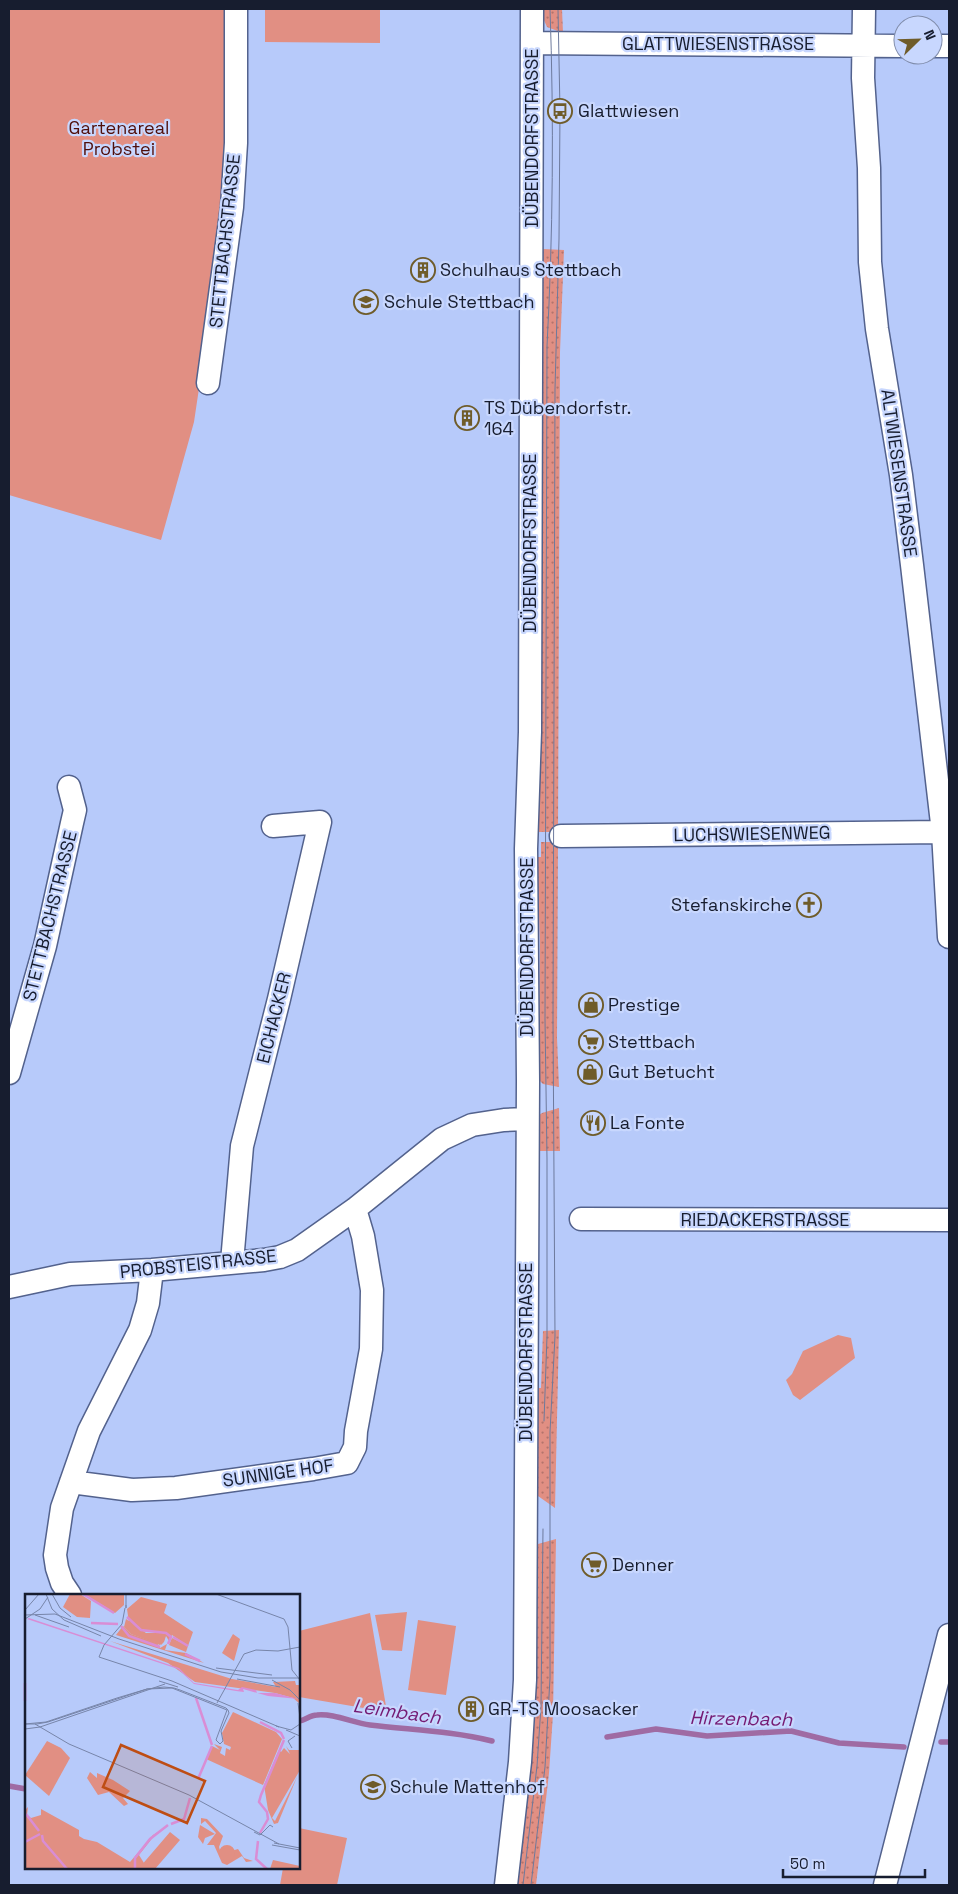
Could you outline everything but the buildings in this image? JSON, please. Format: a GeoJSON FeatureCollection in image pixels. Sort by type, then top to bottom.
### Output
{"type":"FeatureCollection","features":[{"type":"Feature","properties":{"kind":"street","name":"STETTBACHSTRASSE"},"geometry":{"type":"LineString","coordinates":[[208,382],[232,207],[236,143],[236,9]]}},
{"type":"Feature","properties":{"kind":"street","name":"DÜBENDORFSTRASSE"},"geometry":{"type":"LineString","coordinates":[[506,1885],[520,1762],[525,1680],[526,849],[530,732],[532,9]]}},
{"type":"Feature","properties":{"kind":"street","name":"ALTWIESENSTRASSE"},"geometry":{"type":"LineString","coordinates":[[864,9],[864,97],[869,168],[870,262],[877,330],[901,475],[947,864],[949,937]]}},
{"type":"Feature","properties":{"kind":"street","name":"GLATTWIESENSTRASSE"},"geometry":{"type":"LineString","coordinates":[[532,43],[893,46]]}},
{"type":"Feature","properties":{"kind":"street","name":"STETTBACHSTRASSE"},"geometry":{"type":"LineString","coordinates":[[9,1073],[45,946],[74,816],[75,810],[69,787]]}},
{"type":"Feature","properties":{"kind":"street","name":"EICHACKER"},"geometry":{"type":"LineString","coordinates":[[232,1262],[242,1146],[279,999],[320,822],[273,826]]}},
{"type":"Feature","properties":{"kind":"street","name":"LUCHSWIESENWEG"},"geometry":{"type":"LineString","coordinates":[[561,836],[943,832]]}},
{"type":"Feature","properties":{"kind":"street","name":"PROBSTEISTRASSE"},"geometry":{"type":"LineString","coordinates":[[9,1288],[70,1274],[152,1270],[280,1257],[296,1250],[354,1209],[442,1139],[472,1125],[504,1120],[527,1119]]}},
{"type":"Feature","properties":{"kind":"street","name":"SUNNIGE HOF"},"geometry":{"type":"LineString","coordinates":[[70,1482],[132,1490],[176,1488],[313,1470],[347,1463],[355,1447],[356,1431],[371,1348],[372,1290],[364,1236],[354,1209]]}},
{"type":"Feature","properties":{"kind":"street","name":"RIEDACKERSTRASSE"},"geometry":{"type":"LineString","coordinates":[[581,1219],[949,1220]]}},
{"type":"Feature","properties":{"kind":"street"},"geometry":{"type":"LineString","coordinates":[[69,1594],[62,1583],[55,1555],[62,1508],[89,1431],[140,1330],[148,1303],[152,1270]]}},
{"type":"Feature","properties":{"kind":"street"},"geometry":{"type":"LineString","coordinates":[[885,1885],[949,1635]]}},
{"type":"Feature","properties":{"kind":"green space","name":"Gartenareal Probstei"},"geometry":{"type":"Polygon","coordinates":[[[9,9],[230,9],[226,207],[194,422],[161,540],[9,495],[9,9]]]}},
{"type":"Feature","properties":{"kind":"green space"},"geometry":{"type":"Polygon","coordinates":[[[265,9],[380,9],[380,43],[265,42],[265,9]]]}},
{"type":"Feature","properties":{"kind":"green space"},"geometry":{"type":"Polygon","coordinates":[[[543,9],[562,9],[563,33],[547,27],[543,18],[543,9]]]}},
{"type":"Feature","properties":{"kind":"green space"},"geometry":{"type":"Polygon","coordinates":[[[543,249],[564,250],[560,352],[558,832],[537,832],[541,746],[543,249]]]}},
{"type":"Feature","properties":{"kind":"green space"},"geometry":{"type":"Polygon","coordinates":[[[541,842],[558,842],[557,1038],[559,1087],[543,1084],[539,1080],[540,943],[537,857],[541,857],[541,842]]]}},
{"type":"Feature","properties":{"kind":"green space"},"geometry":{"type":"Polygon","coordinates":[[[559,1108],[560,1151],[537,1151],[538,1116],[559,1108]]]}},
{"type":"Feature","properties":{"kind":"green space"},"geometry":{"type":"Polygon","coordinates":[[[559,1330],[555,1508],[538,1496],[538,1388],[541,1388],[543,1331],[559,1330]]]}},
{"type":"Feature","properties":{"kind":"green space"},"geometry":{"type":"Polygon","coordinates":[[[838,1335],[851,1338],[855,1358],[800,1400],[793,1395],[786,1380],[792,1374],[803,1351],[838,1335]]]}},
{"type":"Feature","properties":{"kind":"green space"},"geometry":{"type":"Polygon","coordinates":[[[556,1539],[553,1714],[549,1773],[536,1885],[518,1885],[531,1771],[535,1715],[538,1544],[556,1539]]]}},
{"type":"Feature","properties":{"kind":"green space"},"geometry":{"type":"Polygon","coordinates":[[[407,1612],[402,1651],[382,1650],[375,1615],[407,1612]]]}},
{"type":"Feature","properties":{"kind":"green space"},"geometry":{"type":"Polygon","coordinates":[[[370,1613],[387,1712],[300,1697],[300,1631],[370,1613]]]}},
{"type":"Feature","properties":{"kind":"green space"},"geometry":{"type":"Polygon","coordinates":[[[418,1620],[456,1626],[446,1695],[408,1690],[418,1620]]]}},
{"type":"Feature","properties":{"kind":"green space"},"geometry":{"type":"Polygon","coordinates":[[[300,1828],[347,1838],[337,1885],[280,1885],[283,1869],[300,1869],[300,1828]]]}},
{"type":"Feature","properties":{"kind":"waterway","name":"Leimbach"},"geometry":{"type":"LineString","coordinates":[[300,1721],[315,1715],[330,1715],[370,1725],[447,1733],[492,1741]]}},
{"type":"Feature","properties":{"kind":"waterway","name":"Hirzenbach"},"geometry":{"type":"LineString","coordinates":[[607,1737],[656,1729],[707,1736],[791,1731],[839,1743],[904,1747]]}},
{"type":"Feature","properties":{"kind":"waterway","name":"Hirzenbach"},"geometry":{"type":"LineString","coordinates":[[941,1742],[949,1742]]}},
{"type":"Feature","properties":{"kind":"waterway","name":"Leimbach"},"geometry":{"type":"LineString","coordinates":[[9,1786],[25,1789]]}},
{"type":"Feature","properties":{"kind":"tram line"},"geometry":{"type":"LineString","coordinates":[[544,1421],[547,1336],[545,1019],[547,346],[551,262],[552,177],[550,9]]}},
{"type":"Feature","properties":{"kind":"tram line"},"geometry":{"type":"LineString","coordinates":[[531,1885],[545,1767],[550,1678],[550,1432],[555,1336],[553,1019],[555,389],[560,111],[558,9]]}},
{"type":"Feature","properties":{"kind":"tram line"},"geometry":{"type":"LineString","coordinates":[[523,1885],[537,1766],[541,1706],[543,1529]]}},
{"type":"Feature","properties":{"kind":"place","name":"Glattwiesen"},"geometry":{"type":"Point","coordinates":[560,111]}},
{"type":"Feature","properties":{"kind":"place","name":"Schulhaus Stettbach"},"geometry":{"type":"Point","coordinates":[423,270]}},
{"type":"Feature","properties":{"kind":"place","name":"Schule Stettbach"},"geometry":{"type":"Point","coordinates":[366,302]}},
{"type":"Feature","properties":{"kind":"place","name":"TS Dübendorfstr. 164"},"geometry":{"type":"Point","coordinates":[467,418]}},
{"type":"Feature","properties":{"kind":"place","name":"Stefanskirche"},"geometry":{"type":"Point","coordinates":[809,905]}},
{"type":"Feature","properties":{"kind":"place","name":"Prestige"},"geometry":{"type":"Point","coordinates":[591,1005]}},
{"type":"Feature","properties":{"kind":"place","name":"Stettbach"},"geometry":{"type":"Point","coordinates":[591,1042]}},
{"type":"Feature","properties":{"kind":"place","name":"Gut Betucht"},"geometry":{"type":"Point","coordinates":[590,1072]}},
{"type":"Feature","properties":{"kind":"place","name":"La Fonte"},"geometry":{"type":"Point","coordinates":[593,1123]}},
{"type":"Feature","properties":{"kind":"place","name":"Denner"},"geometry":{"type":"Point","coordinates":[594,1565]}},
{"type":"Feature","properties":{"kind":"place","name":"GR-TS Moosacker"},"geometry":{"type":"Point","coordinates":[471,1709]}},
{"type":"Feature","properties":{"kind":"place","name":"Schule Mattenhof"},"geometry":{"type":"Point","coordinates":[373,1787]}}]}
